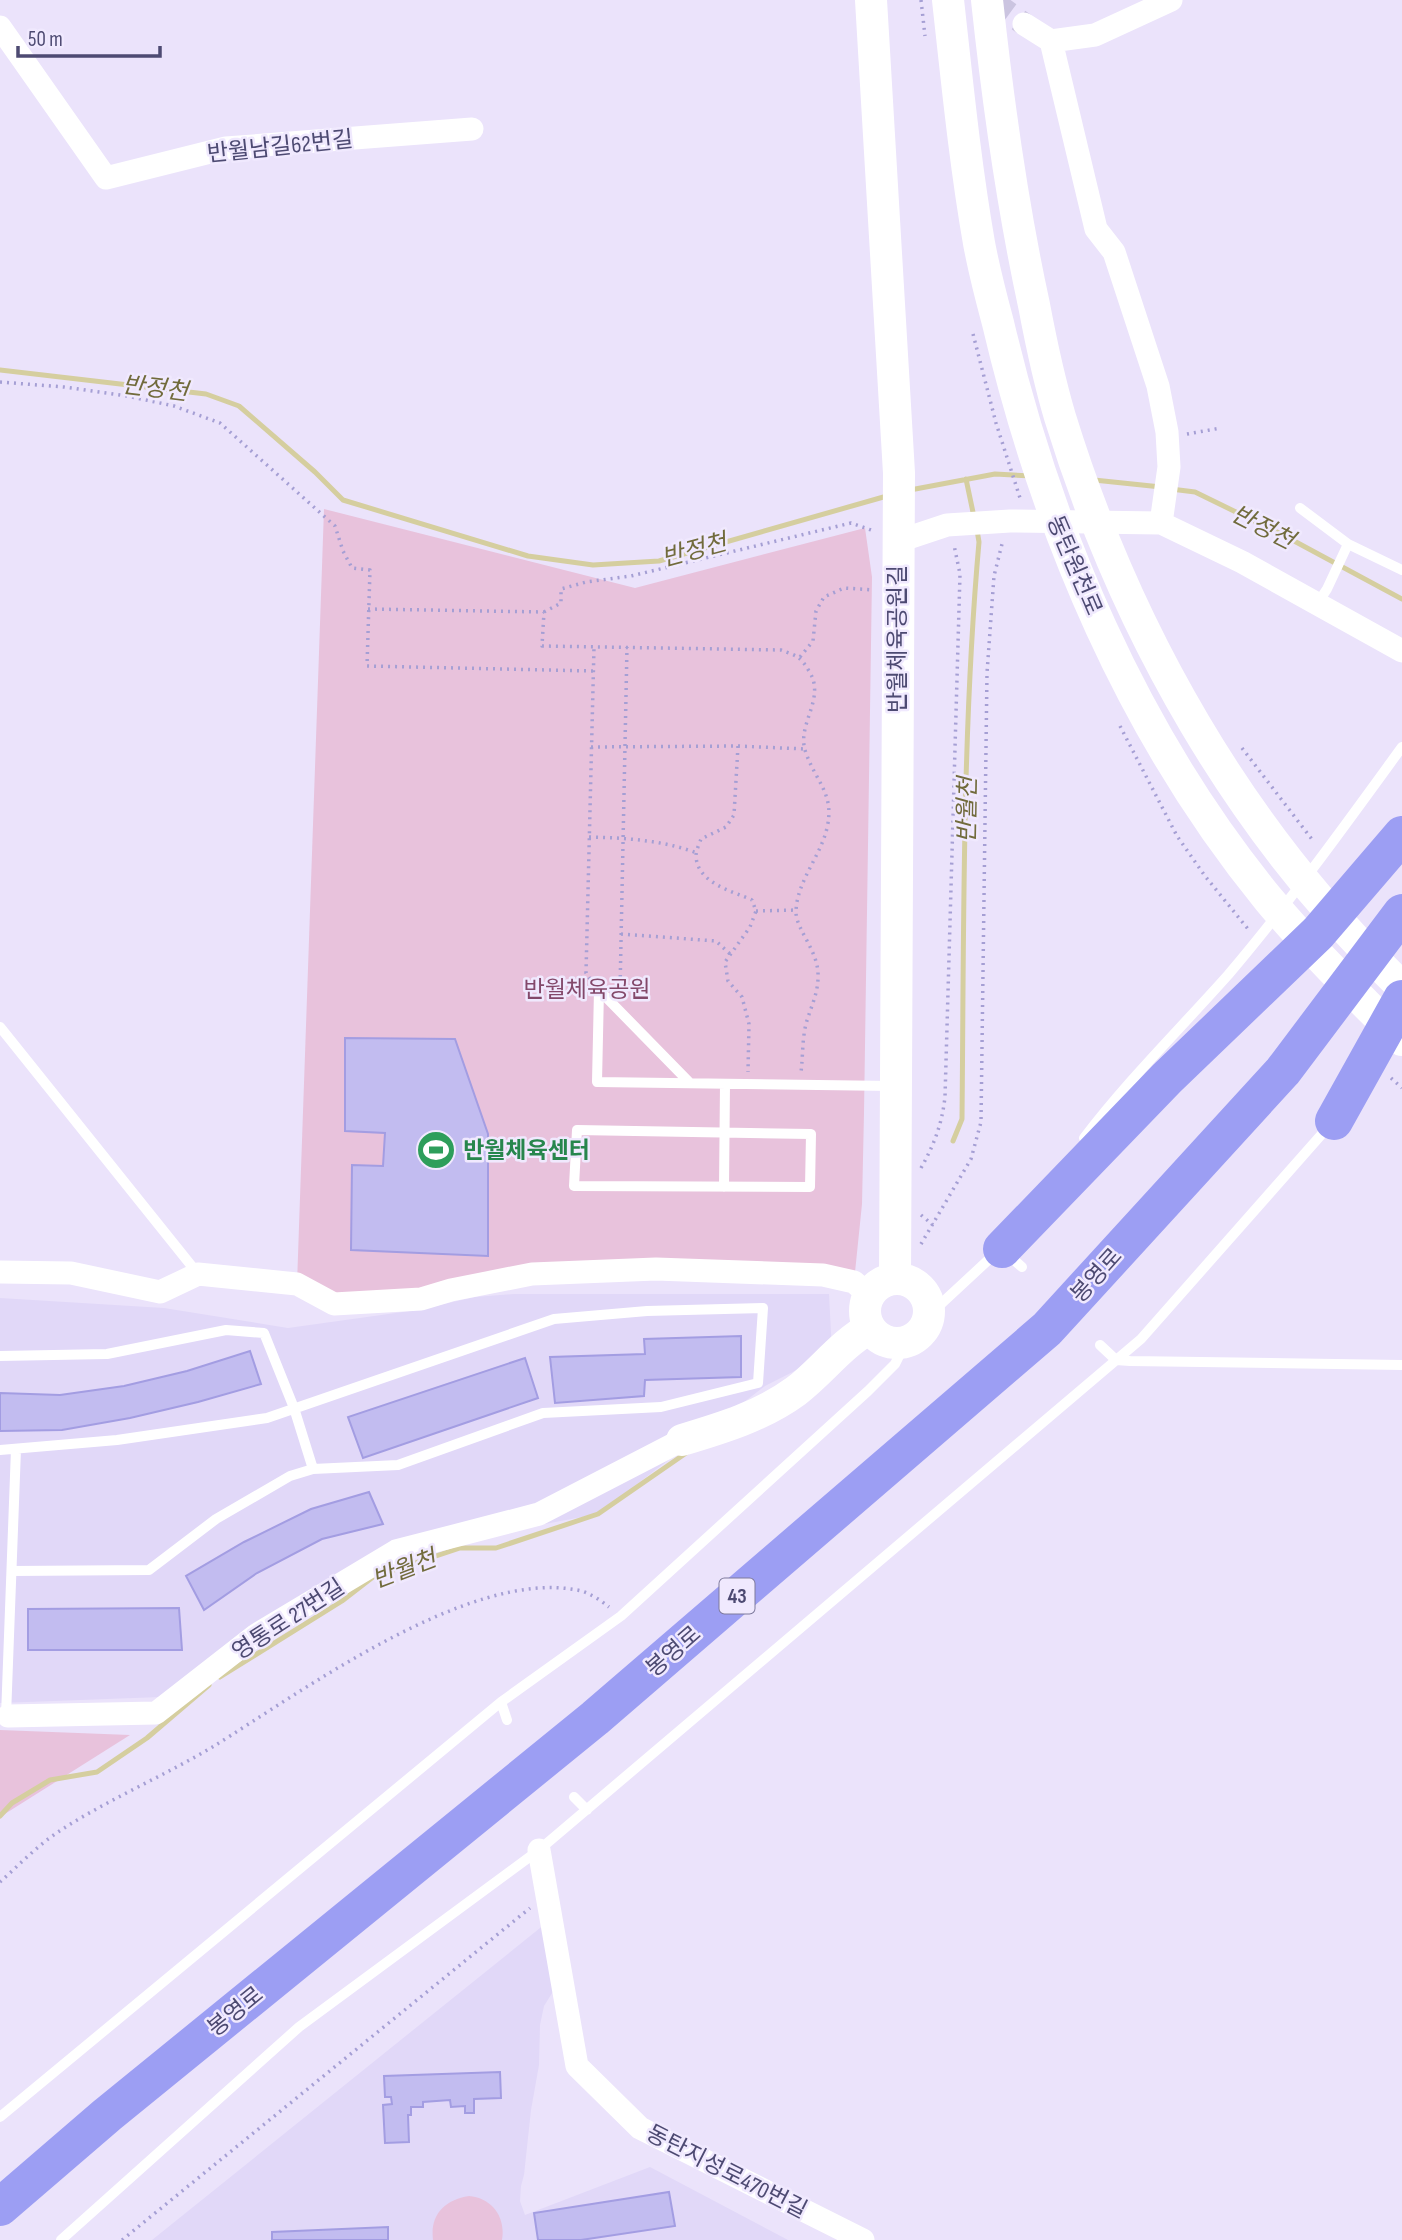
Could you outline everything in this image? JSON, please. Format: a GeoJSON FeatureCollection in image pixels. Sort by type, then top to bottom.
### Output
{"type":"FeatureCollection","features":[{"type":"Feature","properties":{"kind":"highway"},"geometry":{"type":"LineString","coordinates":[[1012,1258],[1167,1078],[1318,933],[1402,835]]}},
{"type":"Feature","properties":{"kind":"highway","name":"봉영로"},"geometry":{"type":"LineString","coordinates":[[0,2207],[117,2106],[595,1718],[1047,1329],[1283,1071],[1402,913]]}},
{"type":"Feature","properties":{"kind":"highway"},"geometry":{"type":"LineString","coordinates":[[1334,1121],[1402,999]]}},
{"type":"Feature","properties":{"kind":"main road","name":"반월체육공원길"},"geometry":{"type":"LineString","coordinates":[[871,0],[898,473],[896,1086],[882,1287]]}},
{"type":"Feature","properties":{"kind":"main road","name":"동탄원천로"},"geometry":{"type":"LineString","coordinates":[[948,0],[979,246],[1008,368],[1046,494],[1073,563],[1146,718],[1229,847],[1270,900],[1338,976],[1402,1040]]}},
{"type":"Feature","properties":{"kind":"main road","name":"동탄원천로"},"geometry":{"type":"LineString","coordinates":[[987,0],[998,100],[1016,221],[1041,342],[1060,417],[1112,560],[1143,629],[1219,766],[1319,899],[1402,987]]}},
{"type":"Feature","properties":{"kind":"main road"},"geometry":{"type":"LineString","coordinates":[[909,1281],[921,1289],[928,1301],[929,1315],[919,1335],[899,1343],[882,1339],[870,1328],[865,1311],[882,1287],[909,1281]]}},
{"type":"Feature","properties":{"kind":"main road"},"geometry":{"type":"LineString","coordinates":[[682,1440],[742,1422],[795,1391],[856,1336],[870,1328]]}},
{"type":"Feature","properties":{"kind":"street"},"geometry":{"type":"LineString","coordinates":[[1024,24],[1052,41],[1095,35],[1171,0]]}},
{"type":"Feature","properties":{"kind":"street","name":"반월남길62번길"},"geometry":{"type":"LineString","coordinates":[[0,27],[106,177],[226,148],[472,129]]}},
{"type":"Feature","properties":{"kind":"street"},"geometry":{"type":"LineString","coordinates":[[1052,41],[1096,229],[1114,252],[1158,386],[1169,467],[1162,517]]}},
{"type":"Feature","properties":{"kind":"street"},"geometry":{"type":"LineString","coordinates":[[897,532],[911,537],[952,525],[1162,517],[1242,562],[1322,597],[1402,651]]}},
{"type":"Feature","properties":{"kind":"street"},"geometry":{"type":"LineString","coordinates":[[0,1272],[71,1273],[160,1292],[198,1275],[297,1284],[334,1304],[421,1299],[451,1290],[532,1274],[656,1269],[823,1275],[882,1287]]}},
{"type":"Feature","properties":{"kind":"street","name":"영통로 27번길"},"geometry":{"type":"LineString","coordinates":[[4,1716],[156,1713],[256,1635],[396,1552],[539,1514],[682,1440]]}},
{"type":"Feature","properties":{"kind":"street","name":"동탄지성로470번길"},"geometry":{"type":"LineString","coordinates":[[539,1850],[577,2066],[640,2128],[863,2240]]}},
{"type":"Feature","properties":{"kind":"lane"},"geometry":{"type":"LineString","coordinates":[[1300,508],[1346,548],[1402,570]]}},
{"type":"Feature","properties":{"kind":"lane"},"geometry":{"type":"LineString","coordinates":[[1322,597],[1346,548]]}},
{"type":"Feature","properties":{"kind":"lane"},"geometry":{"type":"LineString","coordinates":[[1074,1152],[1106,1109],[1229,974],[1315,866],[1402,747]]}},
{"type":"Feature","properties":{"kind":"lane"},"geometry":{"type":"LineString","coordinates":[[599,990],[597,1082],[896,1086]]}},
{"type":"Feature","properties":{"kind":"lane"},"geometry":{"type":"LineString","coordinates":[[599,990],[690,1083]]}},
{"type":"Feature","properties":{"kind":"lane"},"geometry":{"type":"LineString","coordinates":[[0,1027],[198,1275]]}},
{"type":"Feature","properties":{"kind":"lane"},"geometry":{"type":"LineString","coordinates":[[724,1187],[725,1084]]}},
{"type":"Feature","properties":{"kind":"lane"},"geometry":{"type":"LineString","coordinates":[[61,2240],[299,2027],[539,1850],[1141,1339],[1368,1084]]}},
{"type":"Feature","properties":{"kind":"lane"},"geometry":{"type":"LineString","coordinates":[[577,1130],[811,1134],[810,1187],[724,1187],[574,1185],[577,1130]]}},
{"type":"Feature","properties":{"kind":"lane"},"geometry":{"type":"LineString","coordinates":[[929,1315],[1012,1258],[1058,1174]]}},
{"type":"Feature","properties":{"kind":"lane"},"geometry":{"type":"LineString","coordinates":[[0,1450],[131,1438],[267,1418],[554,1319],[647,1311],[763,1308],[758,1383],[661,1407],[543,1413],[398,1465],[313,1469],[290,1476],[216,1518],[149,1570],[12,1572]]}},
{"type":"Feature","properties":{"kind":"lane"},"geometry":{"type":"LineString","coordinates":[[0,1356],[107,1354],[226,1330],[264,1333],[294,1408],[313,1469]]}},
{"type":"Feature","properties":{"kind":"lane"},"geometry":{"type":"LineString","coordinates":[[0,2117],[501,1702],[621,1616],[868,1391],[895,1364],[906,1342]]}},
{"type":"Feature","properties":{"kind":"lane"},"geometry":{"type":"LineString","coordinates":[[1100,1345],[1116,1360],[1402,1365]]}},
{"type":"Feature","properties":{"kind":"lane"},"geometry":{"type":"LineString","coordinates":[[4,1716],[16,1449]]}},
{"type":"Feature","properties":{"kind":"lane"},"geometry":{"type":"LineString","coordinates":[[501,1702],[507,1720]]}},
{"type":"Feature","properties":{"kind":"lane"},"geometry":{"type":"LineString","coordinates":[[574,1797],[587,1810]]}},
{"type":"Feature","properties":{"kind":"path"},"geometry":{"type":"LineString","coordinates":[[0,382],[127,396],[174,405],[220,423],[335,526],[352,568],[370,570],[368,666],[593,671]]}},
{"type":"Feature","properties":{"kind":"path"},"geometry":{"type":"LineString","coordinates":[[1167,438],[1221,428]]}},
{"type":"Feature","properties":{"kind":"path"},"geometry":{"type":"LineString","coordinates":[[920,1245],[971,1160],[981,1122],[987,673],[994,576],[1005,521]]}},
{"type":"Feature","properties":{"kind":"path"},"geometry":{"type":"LineString","coordinates":[[368,609],[544,612],[561,603],[561,589],[586,582],[631,576],[851,523],[871,531],[897,532]]}},
{"type":"Feature","properties":{"kind":"path"},"geometry":{"type":"LineString","coordinates":[[917,1176],[935,1143],[943,1120],[945,1097],[960,574],[952,525]]}},
{"type":"Feature","properties":{"kind":"path"},"geometry":{"type":"LineString","coordinates":[[800,657],[813,641],[816,611],[824,597],[844,588],[897,592]]}},
{"type":"Feature","properties":{"kind":"path"},"geometry":{"type":"LineString","coordinates":[[544,612],[542,646],[781,650],[800,657],[812,676],[816,695],[804,735],[805,749],[829,802],[827,829],[800,890],[796,916],[815,953],[818,972],[817,995],[806,1025],[799,1085]]}},
{"type":"Feature","properties":{"kind":"path"},"geometry":{"type":"LineString","coordinates":[[594,646],[586,973],[599,990]]}},
{"type":"Feature","properties":{"kind":"path"},"geometry":{"type":"LineString","coordinates":[[619,1011],[628,647]]}},
{"type":"Feature","properties":{"kind":"path"},"geometry":{"type":"LineString","coordinates":[[591,747],[738,746],[805,749]]}},
{"type":"Feature","properties":{"kind":"path"},"geometry":{"type":"LineString","coordinates":[[738,746],[734,815],[726,827],[701,839],[697,852],[701,872],[710,880],[752,900],[756,911],[750,927],[725,962],[728,981],[742,998],[749,1024],[748,1084]]}},
{"type":"Feature","properties":{"kind":"path"},"geometry":{"type":"LineString","coordinates":[[589,837],[673,844],[697,852]]}},
{"type":"Feature","properties":{"kind":"path"},"geometry":{"type":"LineString","coordinates":[[756,911],[797,909]]}},
{"type":"Feature","properties":{"kind":"path"},"geometry":{"type":"LineString","coordinates":[[621,934],[716,941],[730,954]]}},
{"type":"Feature","properties":{"kind":"path"},"geometry":{"type":"LineString","coordinates":[[917,1211],[933,1225]]}},
{"type":"Feature","properties":{"kind":"path"},"geometry":{"type":"LineString","coordinates":[[0,1882],[59,1831],[213,1746],[341,1665],[448,1612],[525,1589],[557,1588],[579,1590],[596,1597],[621,1616]]}},
{"type":"Feature","properties":{"kind":"path"},"geometry":{"type":"LineString","coordinates":[[121,2240],[547,1895]]}},
{"type":"Feature","properties":{"kind":"shaded area"},"geometry":{"type":"Polygon","coordinates":[[[514,1294],[829,1294],[832,1352],[765,1386],[598,1514],[396,1552],[161,1697],[0,1703],[0,1298],[164,1308],[288,1328],[417,1310],[475,1297],[514,1294]]]}},
{"type":"Feature","properties":{"kind":"shaded area"},"geometry":{"type":"Polygon","coordinates":[[[545,1924],[554,1990],[544,2006],[540,2025],[539,2065],[521,2186],[520,2201],[525,2215],[650,2167],[788,2240],[152,2240],[545,1924]]]}},
{"type":"Feature","properties":{"kind":"green space","name":"반월체육공원"},"geometry":{"type":"Polygon","coordinates":[[[324,509],[635,588],[865,528],[872,577],[862,1204],[854,1282],[656,1269],[334,1304],[297,1284],[324,509]]]}},
{"type":"Feature","properties":{"kind":"green space"},"geometry":{"type":"Polygon","coordinates":[[[0,1730],[130,1735],[0,1817],[0,1730]]]}},
{"type":"Feature","properties":{"kind":"green space"},"geometry":{"type":"Polygon","coordinates":[[[469,2196],[484,2200],[496,2210],[502,2224],[502,2240],[433,2240],[434,2223],[440,2210],[452,2201],[469,2196]]]}},
{"type":"Feature","properties":{"kind":"building","name":"반월체육센터"},"geometry":{"type":"Polygon","coordinates":[[[345,1038],[455,1039],[488,1134],[488,1256],[351,1250],[352,1165],[383,1166],[385,1133],[345,1131],[345,1038]]]}},
{"type":"Feature","properties":{"kind":"building"},"geometry":{"type":"Polygon","coordinates":[[[741,1336],[741,1377],[645,1380],[644,1396],[555,1403],[550,1357],[645,1354],[644,1339],[741,1336]]]}},
{"type":"Feature","properties":{"kind":"building"},"geometry":{"type":"Polygon","coordinates":[[[250,1351],[261,1384],[130,1418],[62,1430],[0,1431],[0,1393],[60,1395],[124,1386],[187,1371],[250,1351]]]}},
{"type":"Feature","properties":{"kind":"building"},"geometry":{"type":"Polygon","coordinates":[[[525,1358],[538,1398],[363,1458],[348,1417],[525,1358]]]}},
{"type":"Feature","properties":{"kind":"building"},"geometry":{"type":"Polygon","coordinates":[[[369,1492],[383,1524],[322,1539],[257,1573],[204,1610],[186,1576],[244,1542],[311,1509],[369,1492]]]}},
{"type":"Feature","properties":{"kind":"building"},"geometry":{"type":"Polygon","coordinates":[[[179,1608],[182,1650],[28,1650],[28,1609],[179,1608]]]}},
{"type":"Feature","properties":{"kind":"building"},"geometry":{"type":"Polygon","coordinates":[[[500,2072],[501,2098],[474,2099],[474,2113],[465,2113],[465,2106],[451,2107],[450,2100],[423,2102],[423,2107],[411,2107],[411,2115],[408,2115],[409,2142],[385,2143],[383,2105],[392,2104],[391,2097],[385,2097],[384,2076],[500,2072]]]}},
{"type":"Feature","properties":{"kind":"building"},"geometry":{"type":"Polygon","coordinates":[[[669,2192],[675,2226],[581,2240],[538,2240],[534,2213],[669,2192]]]}},
{"type":"Feature","properties":{"kind":"building"},"geometry":{"type":"Polygon","coordinates":[[[388,2227],[388,2240],[272,2240],[272,2232],[388,2227]]]}},
{"type":"Feature","properties":{"kind":"waterway","name":"반정천"},"geometry":{"type":"LineString","coordinates":[[0,370],[206,394],[239,406],[343,500],[528,556],[593,565],[659,561],[887,496]]}},
{"type":"Feature","properties":{"kind":"waterway","name":"반정천"},"geometry":{"type":"LineString","coordinates":[[910,490],[995,474],[1032,476]]}},
{"type":"Feature","properties":{"kind":"waterway","name":"반월천"},"geometry":{"type":"LineString","coordinates":[[966,479],[974,517]]}},
{"type":"Feature","properties":{"kind":"waterway","name":"반정천"},"geometry":{"type":"LineString","coordinates":[[1094,480],[1161,487]]}},
{"type":"Feature","properties":{"kind":"waterway","name":"반정천"},"geometry":{"type":"LineString","coordinates":[[1171,489],[1195,492],[1283,535],[1402,599]]}},
{"type":"Feature","properties":{"kind":"waterway","name":"반월천"},"geometry":{"type":"LineString","coordinates":[[953,1141],[962,1119],[967,758],[979,542],[977,530]]}},
{"type":"Feature","properties":{"kind":"waterway","name":"반월천"},"geometry":{"type":"LineString","coordinates":[[220,1677],[342,1601],[373,1577],[460,1548],[496,1548],[598,1514],[689,1451]]}},
{"type":"Feature","properties":{"kind":"waterway","name":"반월천"},"geometry":{"type":"LineString","coordinates":[[0,1816],[12,1803],[50,1780],[97,1772],[147,1738],[209,1685]]}},
{"type":"Feature","properties":{"kind":"tunnel"},"geometry":{"type":"LineString","coordinates":[[991,0],[1024,24]]}},
{"type":"Feature","properties":{"kind":"place","name":"반월체육센터"},"geometry":{"type":"Point","coordinates":[436,1150]}}]}
